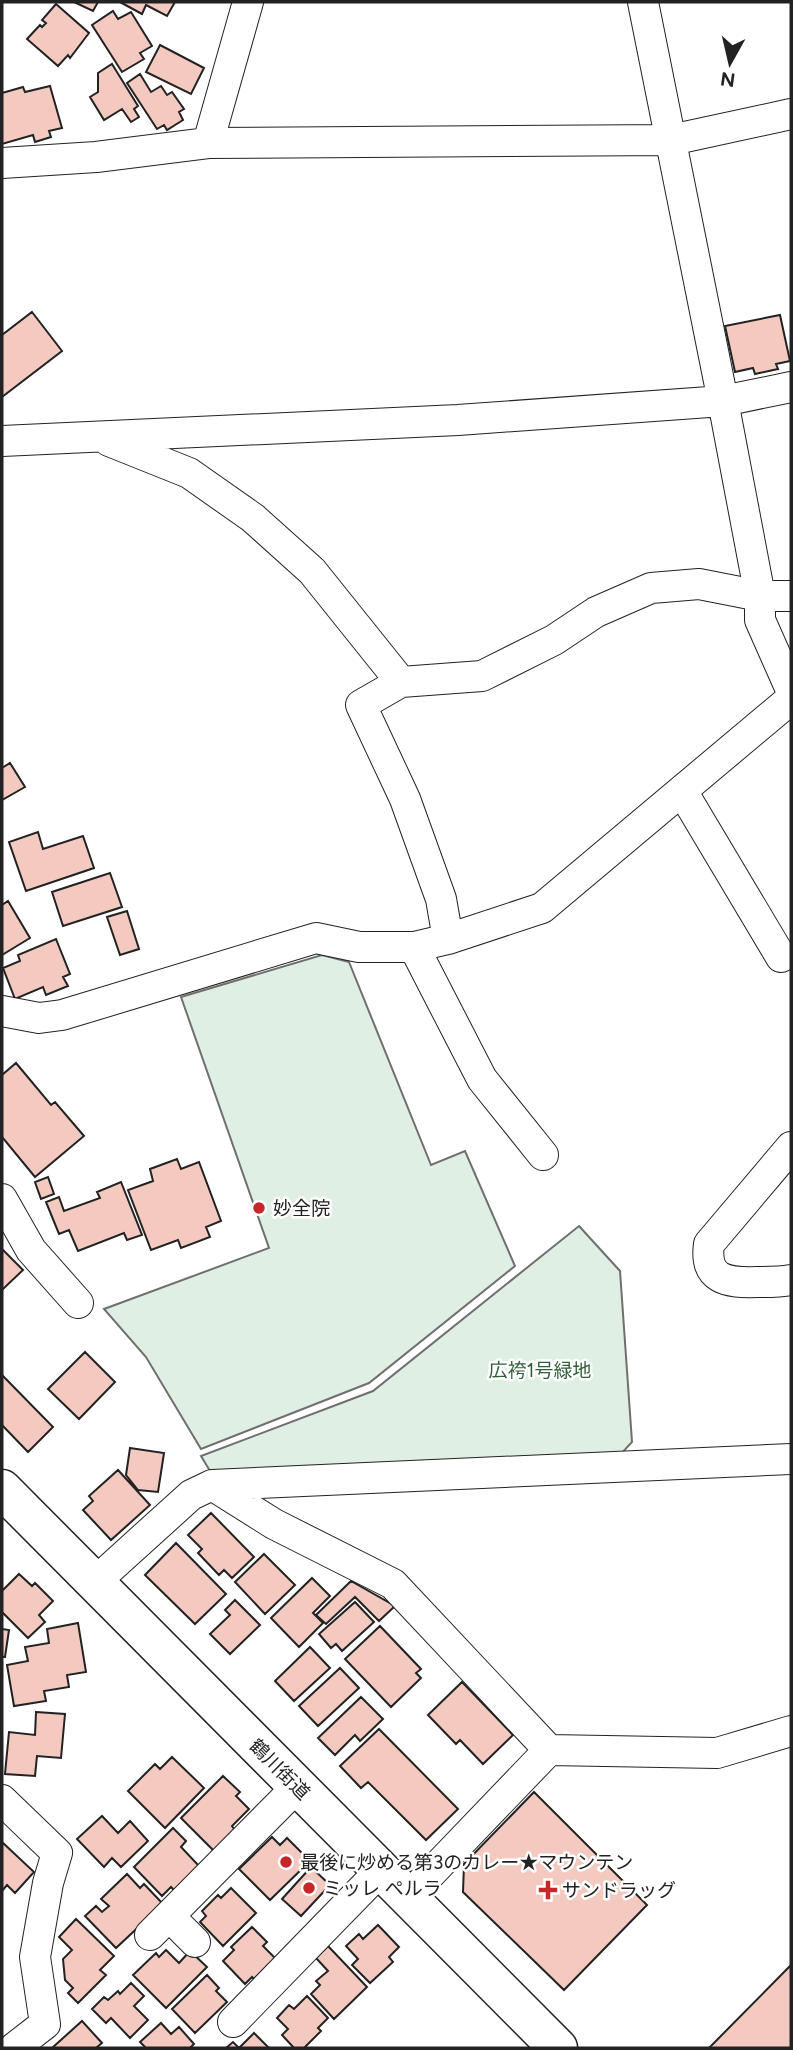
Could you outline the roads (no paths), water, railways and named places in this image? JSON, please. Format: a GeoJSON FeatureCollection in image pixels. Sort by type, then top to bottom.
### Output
{"type":"FeatureCollection","features":[{"type":"Feature","properties":{"kind":"main road","name":"鶴川街道"},"geometry":{"type":"LineString","coordinates":[[2,1489],[558,2048]]}},
{"type":"Feature","properties":{"kind":"street"},"geometry":{"type":"LineString","coordinates":[[208,143],[248,2]]}},
{"type":"Feature","properties":{"kind":"street"},"geometry":{"type":"LineString","coordinates":[[643,2],[760,596],[760,620],[791,690]]}},
{"type":"Feature","properties":{"kind":"street"},"geometry":{"type":"LineString","coordinates":[[2,163],[96,157],[208,143],[671,140],[791,114]]}},
{"type":"Feature","properties":{"kind":"street"},"geometry":{"type":"LineString","coordinates":[[2,442],[458,420],[723,401],[791,387]]}},
{"type":"Feature","properties":{"kind":"street"},"geometry":{"type":"LineString","coordinates":[[99,437],[190,473],[253,518],[312,571],[401,682]]}},
{"type":"Feature","properties":{"kind":"street"},"geometry":{"type":"LineString","coordinates":[[448,939],[441,899],[405,799],[361,705],[401,682],[482,676],[554,640],[596,612],[652,587],[699,584],[760,596],[791,596]]}},
{"type":"Feature","properties":{"kind":"street"},"geometry":{"type":"LineString","coordinates":[[2,1011],[39,1018],[62,1015],[316,937],[359,947],[414,947],[448,939],[542,908],[791,699]]}},
{"type":"Feature","properties":{"kind":"street"},"geometry":{"type":"LineString","coordinates":[[682,791],[781,957]]}},
{"type":"Feature","properties":{"kind":"street"},"geometry":{"type":"LineString","coordinates":[[414,947],[482,1079],[543,1155]]}},
{"type":"Feature","properties":{"kind":"street"},"geometry":{"type":"LineString","coordinates":[[791,1147],[709,1244],[707,1259],[713,1271],[723,1279],[736,1283],[791,1280]]}},
{"type":"Feature","properties":{"kind":"street"},"geometry":{"type":"LineString","coordinates":[[2,1199],[32,1250],[78,1303]]}},
{"type":"Feature","properties":{"kind":"street"},"geometry":{"type":"LineString","coordinates":[[95,1582],[191,1495],[212,1485],[791,1459]]}},
{"type":"Feature","properties":{"kind":"street"},"geometry":{"type":"LineString","coordinates":[[212,1485],[274,1524],[393,1584],[549,1750],[717,1753],[791,1731]]}},
{"type":"Feature","properties":{"kind":"street"},"geometry":{"type":"LineString","coordinates":[[408,1897],[549,1750]]}},
{"type":"Feature","properties":{"kind":"street"},"geometry":{"type":"LineString","coordinates":[[195,1942],[159,1925],[298,1786]]}},
{"type":"Feature","properties":{"kind":"street"},"geometry":{"type":"LineString","coordinates":[[2,1800],[57,1853],[48,1884],[35,1957],[45,2024],[14,2048]]}},
{"type":"Feature","properties":{"kind":"street"},"geometry":{"type":"LineString","coordinates":[[233,2022],[381,1870]]}},
{"type":"Feature","properties":{"kind":"place","name":"妙全院"},"geometry":{"type":"Point","coordinates":[259,1208]}},
{"type":"Feature","properties":{"kind":"place","name":"最後に炒める第3のカレー★マウンテン"},"geometry":{"type":"Point","coordinates":[286,1862]}},
{"type":"Feature","properties":{"kind":"place","name":"ミッレ ぺルラ"},"geometry":{"type":"Point","coordinates":[309,1888]}},
{"type":"Feature","properties":{"kind":"place","name":"サンドラッグ"},"geometry":{"type":"Point","coordinates":[548,1890]}},
{"type":"Feature","properties":{"kind":"park label","name":"広袴1号緑地"},"geometry":{"type":"Point","coordinates":[540,1370]}}]}
